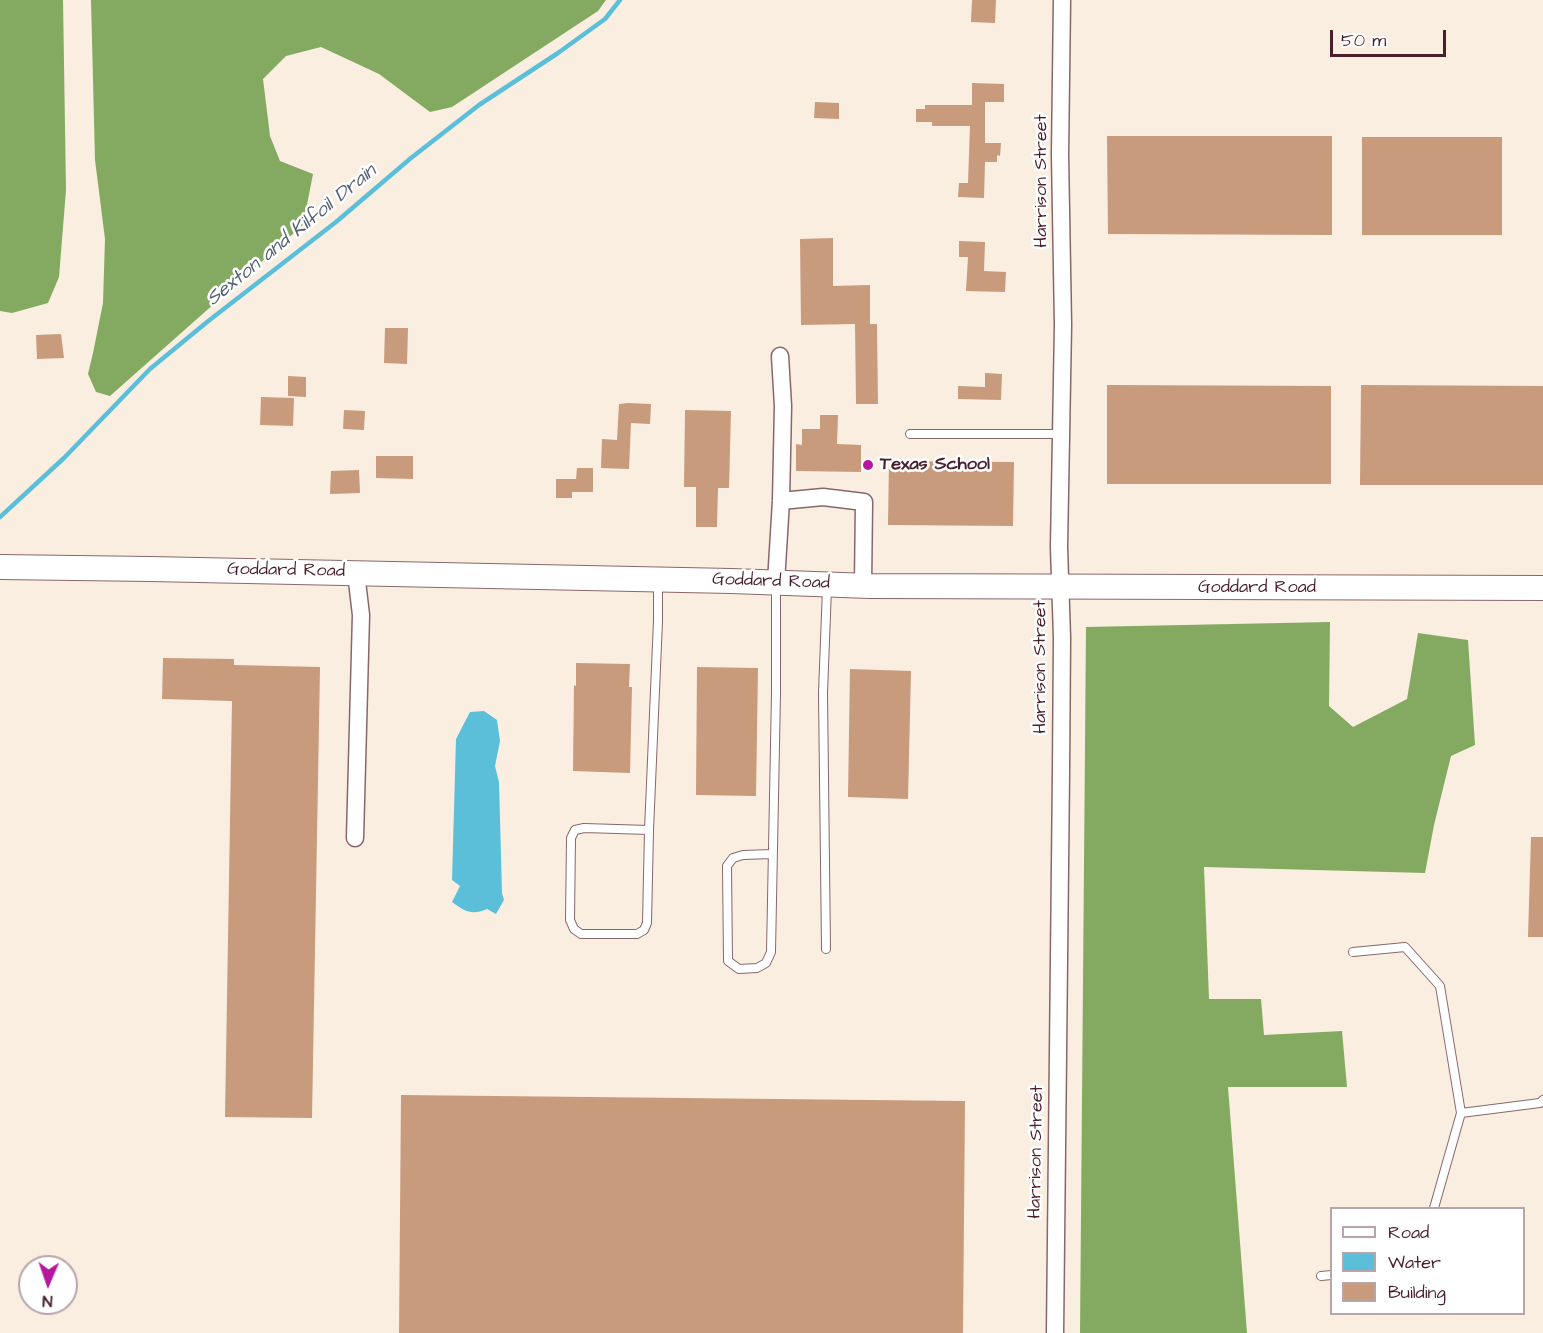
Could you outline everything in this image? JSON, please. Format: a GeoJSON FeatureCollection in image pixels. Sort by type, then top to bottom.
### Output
{"type":"FeatureCollection","features":[{"type":"Feature","properties":{"kind":"main road","name":"Goddard Road"},"geometry":{"type":"LineString","coordinates":[[0,567],[863,585],[1543,588]]}},
{"type":"Feature","properties":{"kind":"street","name":"Harrison Street"},"geometry":{"type":"LineString","coordinates":[[1055,1333],[1061,772],[1059,547],[1063,325],[1060,155],[1062,0]]}},
{"type":"Feature","properties":{"kind":"street"},"geometry":{"type":"LineString","coordinates":[[776,582],[783,406],[780,356]]}},
{"type":"Feature","properties":{"kind":"street"},"geometry":{"type":"LineString","coordinates":[[781,501],[823,497],[864,502],[863,585]]}},
{"type":"Feature","properties":{"kind":"street"},"geometry":{"type":"LineString","coordinates":[[355,838],[361,615],[356,573]]}},
{"type":"Feature","properties":{"kind":"lane"},"geometry":{"type":"LineString","coordinates":[[910,434],[1061,434]]}},
{"type":"Feature","properties":{"kind":"lane"},"geometry":{"type":"LineString","coordinates":[[649,830],[584,828],[575,830],[571,837],[570,920],[574,929],[581,934],[637,934],[644,930],[647,923],[658,579]]}},
{"type":"Feature","properties":{"kind":"lane"},"geometry":{"type":"LineString","coordinates":[[772,854],[743,855],[734,858],[727,866],[728,961],[739,969],[757,968],[766,963],[771,952],[776,582]]}},
{"type":"Feature","properties":{"kind":"lane"},"geometry":{"type":"LineString","coordinates":[[826,950],[823,693],[827,584]]}},
{"type":"Feature","properties":{"kind":"lane"},"geometry":{"type":"LineString","coordinates":[[1353,952],[1405,948],[1440,986],[1461,1113],[1435,1207]]}},
{"type":"Feature","properties":{"kind":"lane"},"geometry":{"type":"LineString","coordinates":[[1461,1113],[1540,1103],[1543,1100]]}},
{"type":"Feature","properties":{"kind":"lane"},"geometry":{"type":"LineString","coordinates":[[1321,1276],[1330,1275]]}},
{"type":"Feature","properties":{"kind":"green space"},"geometry":{"type":"Polygon","coordinates":[[[0,0],[63,0],[66,190],[59,277],[48,303],[12,313],[0,311],[0,0]]]}},
{"type":"Feature","properties":{"kind":"green space"},"geometry":{"type":"Polygon","coordinates":[[[91,0],[606,0],[598,11],[452,107],[430,112],[379,74],[321,47],[286,56],[263,79],[270,136],[280,161],[313,174],[303,225],[110,396],[96,392],[88,374],[103,303],[105,239],[95,160],[91,0]]]}},
{"type":"Feature","properties":{"kind":"green space"},"geometry":{"type":"Polygon","coordinates":[[[1330,622],[1329,706],[1353,727],[1407,699],[1418,633],[1468,640],[1475,745],[1451,756],[1425,873],[1204,867],[1209,999],[1261,999],[1264,1035],[1342,1031],[1347,1087],[1228,1087],[1247,1333],[1080,1333],[1086,627],[1330,622]]]}},
{"type":"Feature","properties":{"kind":"water"},"geometry":{"type":"Polygon","coordinates":[[[484,711],[497,720],[500,741],[495,766],[499,782],[504,900],[496,914],[487,909],[468,912],[452,902],[460,886],[452,880],[456,739],[470,712],[484,711]]]}},
{"type":"Feature","properties":{"kind":"building"},"geometry":{"type":"Polygon","coordinates":[[[972,0],[996,0],[995,23],[971,22],[972,0]]]}},
{"type":"Feature","properties":{"kind":"building"},"geometry":{"type":"Polygon","coordinates":[[[972,83],[1004,84],[1004,102],[985,102],[985,143],[1001,143],[997,162],[985,162],[984,198],[958,197],[959,183],[968,183],[970,126],[932,126],[932,122],[916,122],[916,109],[925,109],[925,105],[972,105],[972,83]]]}},
{"type":"Feature","properties":{"kind":"building"},"geometry":{"type":"Polygon","coordinates":[[[815,102],[839,103],[839,119],[814,118],[815,102]]]}},
{"type":"Feature","properties":{"kind":"building"},"geometry":{"type":"Polygon","coordinates":[[[1107,136],[1332,136],[1332,235],[1108,234],[1107,136]]]}},
{"type":"Feature","properties":{"kind":"building"},"geometry":{"type":"Polygon","coordinates":[[[1362,137],[1502,137],[1502,235],[1362,235],[1362,137]]]}},
{"type":"Feature","properties":{"kind":"building"},"geometry":{"type":"Polygon","coordinates":[[[833,238],[833,286],[870,285],[870,324],[877,324],[878,404],[856,404],[855,324],[801,325],[800,239],[833,238]]]}},
{"type":"Feature","properties":{"kind":"building"},"geometry":{"type":"Polygon","coordinates":[[[959,241],[985,242],[984,271],[1006,272],[1005,292],[966,291],[968,257],[959,257],[959,241]]]}},
{"type":"Feature","properties":{"kind":"building"},"geometry":{"type":"Polygon","coordinates":[[[385,328],[408,328],[407,364],[384,363],[385,328]]]}},
{"type":"Feature","properties":{"kind":"building"},"geometry":{"type":"Polygon","coordinates":[[[61,334],[64,358],[37,359],[36,335],[61,334]]]}},
{"type":"Feature","properties":{"kind":"building"},"geometry":{"type":"Polygon","coordinates":[[[985,373],[1002,374],[1001,400],[958,399],[958,386],[985,387],[985,373]]]}},
{"type":"Feature","properties":{"kind":"building"},"geometry":{"type":"Polygon","coordinates":[[[288,376],[306,377],[306,397],[288,396],[288,376]]]}},
{"type":"Feature","properties":{"kind":"building"},"geometry":{"type":"Polygon","coordinates":[[[1107,385],[1331,386],[1331,484],[1107,484],[1107,385]]]}},
{"type":"Feature","properties":{"kind":"building"},"geometry":{"type":"Polygon","coordinates":[[[1361,385],[1543,386],[1543,485],[1360,485],[1361,385]]]}},
{"type":"Feature","properties":{"kind":"building"},"geometry":{"type":"Polygon","coordinates":[[[261,397],[294,398],[293,426],[260,425],[261,397]]]}},
{"type":"Feature","properties":{"kind":"building"},"geometry":{"type":"Polygon","coordinates":[[[619,404],[651,404],[650,424],[631,423],[629,469],[601,468],[602,439],[617,440],[619,404]]]}},
{"type":"Feature","properties":{"kind":"building"},"geometry":{"type":"Polygon","coordinates":[[[344,410],[365,411],[364,430],[343,429],[344,410]]]}},
{"type":"Feature","properties":{"kind":"building"},"geometry":{"type":"Polygon","coordinates":[[[685,410],[731,411],[729,488],[718,488],[717,527],[696,527],[696,487],[684,487],[685,410]]]}},
{"type":"Feature","properties":{"kind":"building"},"geometry":{"type":"Polygon","coordinates":[[[820,415],[838,415],[837,444],[861,445],[861,472],[796,471],[796,444],[802,445],[802,429],[820,429],[820,415]]]}},
{"type":"Feature","properties":{"kind":"building"},"geometry":{"type":"Polygon","coordinates":[[[376,456],[413,456],[413,479],[376,478],[376,456]]]}},
{"type":"Feature","properties":{"kind":"building"},"geometry":{"type":"Polygon","coordinates":[[[889,461],[1014,462],[1013,526],[888,525],[889,461]]]}},
{"type":"Feature","properties":{"kind":"building"},"geometry":{"type":"Polygon","coordinates":[[[577,468],[593,468],[593,492],[572,492],[572,498],[556,498],[556,479],[576,479],[577,468]]]}},
{"type":"Feature","properties":{"kind":"building"},"geometry":{"type":"Polygon","coordinates":[[[359,470],[360,493],[330,494],[331,471],[359,470]]]}},
{"type":"Feature","properties":{"kind":"building"},"geometry":{"type":"Polygon","coordinates":[[[163,658],[234,659],[234,665],[320,667],[312,1118],[225,1117],[232,701],[162,699],[163,658]]]}},
{"type":"Feature","properties":{"kind":"building"},"geometry":{"type":"Polygon","coordinates":[[[576,663],[630,664],[629,687],[632,687],[630,773],[573,771],[576,663]]]}},
{"type":"Feature","properties":{"kind":"building"},"geometry":{"type":"Polygon","coordinates":[[[697,667],[758,668],[756,796],[696,795],[697,667]]]}},
{"type":"Feature","properties":{"kind":"building"},"geometry":{"type":"Polygon","coordinates":[[[850,669],[911,671],[908,799],[848,797],[850,669]]]}},
{"type":"Feature","properties":{"kind":"building"},"geometry":{"type":"Polygon","coordinates":[[[1531,837],[1543,837],[1543,937],[1528,937],[1531,837]]]}},
{"type":"Feature","properties":{"kind":"building"},"geometry":{"type":"Polygon","coordinates":[[[401,1095],[965,1101],[963,1333],[399,1333],[401,1095]]]}},
{"type":"Feature","properties":{"kind":"waterway","name":"Sexton and Kilfoil Drain"},"geometry":{"type":"LineString","coordinates":[[0,517],[64,458],[150,369],[479,105],[605,19],[620,0]]}},
{"type":"Feature","properties":{"kind":"place","name":"Texas School"},"geometry":{"type":"Point","coordinates":[868,465]}}]}
